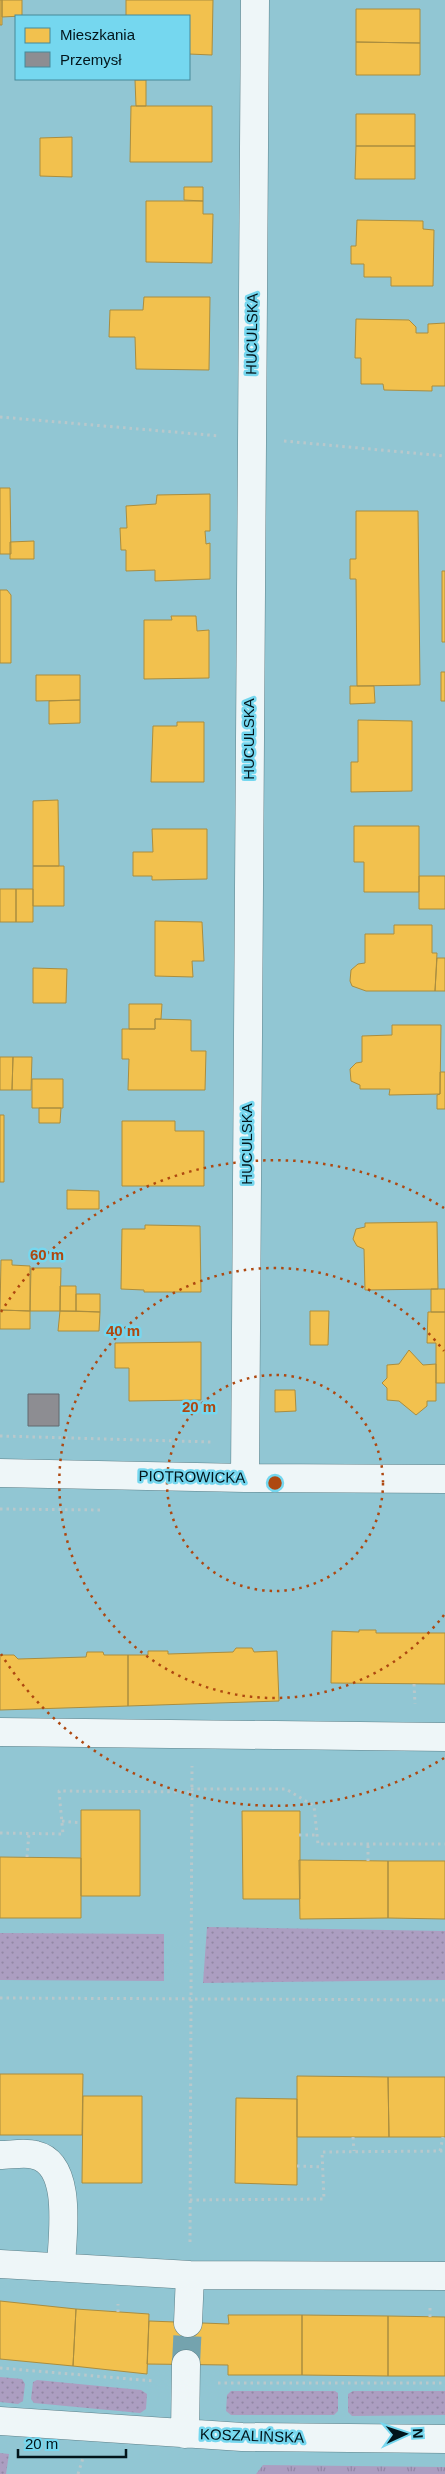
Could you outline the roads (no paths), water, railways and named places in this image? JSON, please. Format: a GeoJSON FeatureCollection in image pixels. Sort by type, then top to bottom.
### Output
{"type":"FeatureCollection","features":[{"type":"Feature","properties":{"kind":"street","name":"HUCULSKA"},"geometry":{"type":"LineString","coordinates":[[245,1478],[255,0]]}},
{"type":"Feature","properties":{"kind":"street","name":"PIOTROWICKA"},"geometry":{"type":"LineString","coordinates":[[0,1473],[245,1478],[445,1479]]}},
{"type":"Feature","properties":{"kind":"street"},"geometry":{"type":"LineString","coordinates":[[0,1732],[445,1737]]}},
{"type":"Feature","properties":{"kind":"street"},"geometry":{"type":"LineString","coordinates":[[0,2155],[35,2155],[50,2163],[60,2180],[63,2202],[61,2267]]}},
{"type":"Feature","properties":{"kind":"street"},"geometry":{"type":"LineString","coordinates":[[0,2264],[190,2275],[445,2276]]}},
{"type":"Feature","properties":{"kind":"street"},"geometry":{"type":"LineString","coordinates":[[188,2323],[190,2275]]}},
{"type":"Feature","properties":{"kind":"street"},"geometry":{"type":"LineString","coordinates":[[185,2434],[186,2374]]}},
{"type":"Feature","properties":{"kind":"street","name":"KOSZALIŃSKA"},"geometry":{"type":"LineString","coordinates":[[0,2421],[251,2437],[445,2440]]}},
{"type":"Feature","properties":{"kind":"tunnel"},"geometry":{"type":"LineString","coordinates":[[186,2364],[188,2323]]}}]}
